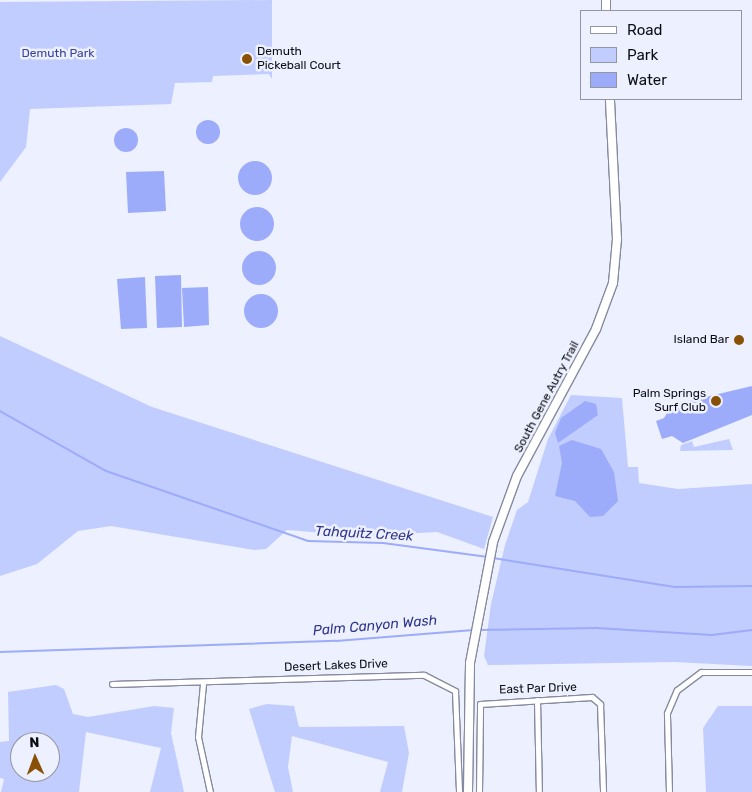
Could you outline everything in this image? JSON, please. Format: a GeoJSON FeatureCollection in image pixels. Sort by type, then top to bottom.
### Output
{"type":"FeatureCollection","features":[{"type":"Feature","properties":{"kind":"main road","name":"South Gene Autry Trail"},"geometry":{"type":"LineString","coordinates":[[468,792],[470,663],[477,608],[501,518],[540,428],[596,329],[613,283],[617,239],[610,100]]}},
{"type":"Feature","properties":{"kind":"street"},"geometry":{"type":"LineString","coordinates":[[669,792],[667,713],[677,690],[701,672],[752,672]]}},
{"type":"Feature","properties":{"kind":"street","name":"Desert Lakes Drive"},"geometry":{"type":"LineString","coordinates":[[112,684],[203,684],[424,675],[455,691],[459,792]]}},
{"type":"Feature","properties":{"kind":"street"},"geometry":{"type":"LineString","coordinates":[[203,684],[198,737],[210,792]]}},
{"type":"Feature","properties":{"kind":"street","name":"East Par Drive"},"geometry":{"type":"LineString","coordinates":[[478,792],[480,704],[596,698],[603,792]]}},
{"type":"Feature","properties":{"kind":"street"},"geometry":{"type":"LineString","coordinates":[[537,700],[539,792]]}},
{"type":"Feature","properties":{"kind":"green space","name":"Demuth Park"},"geometry":{"type":"Polygon","coordinates":[[[272,0],[272,79],[269,74],[213,76],[212,82],[175,83],[171,104],[30,109],[26,147],[0,182],[0,2],[272,0]]]}},
{"type":"Feature","properties":{"kind":"green space"},"geometry":{"type":"Polygon","coordinates":[[[0,336],[152,407],[493,517],[484,549],[437,532],[362,536],[287,530],[266,549],[254,550],[111,526],[78,531],[37,564],[0,576],[0,336]]]}},
{"type":"Feature","properties":{"kind":"green space"},"geometry":{"type":"Polygon","coordinates":[[[571,395],[622,398],[628,467],[638,467],[639,483],[678,489],[752,484],[752,666],[674,662],[488,665],[484,656],[491,604],[505,545],[517,510],[528,502],[548,439],[571,395]]]}},
{"type":"Feature","properties":{"kind":"green space"},"geometry":{"type":"Polygon","coordinates":[[[729,439],[733,450],[680,451],[681,445],[692,441],[694,447],[729,439]]]}},
{"type":"Feature","properties":{"kind":"green space"},"geometry":{"type":"Polygon","coordinates":[[[56,685],[64,689],[73,714],[88,717],[154,706],[174,708],[171,733],[184,792],[150,792],[161,748],[86,732],[79,792],[1,792],[4,779],[0,778],[0,742],[9,741],[8,692],[56,685]]]}},
{"type":"Feature","properties":{"kind":"green space"},"geometry":{"type":"Polygon","coordinates":[[[267,704],[294,706],[299,727],[404,726],[409,753],[402,792],[380,792],[388,762],[292,736],[288,767],[293,792],[275,792],[249,709],[267,704]]]}},
{"type":"Feature","properties":{"kind":"green space"},"geometry":{"type":"Polygon","coordinates":[[[718,706],[752,706],[752,792],[706,792],[703,728],[718,706]]]}},
{"type":"Feature","properties":{"kind":"water"},"geometry":{"type":"Polygon","coordinates":[[[208,120],[213,121],[219,127],[219,137],[213,143],[208,144],[203,143],[197,137],[196,132],[197,127],[203,121],[208,120]]]}},
{"type":"Feature","properties":{"kind":"water"},"geometry":{"type":"Polygon","coordinates":[[[126,128],[131,129],[137,135],[137,145],[131,151],[126,152],[121,151],[115,145],[114,140],[115,135],[121,129],[126,128]]]}},
{"type":"Feature","properties":{"kind":"water"},"geometry":{"type":"Polygon","coordinates":[[[255,161],[262,162],[267,166],[271,171],[271,185],[267,190],[262,194],[255,195],[248,194],[243,190],[239,185],[238,178],[239,171],[243,166],[248,162],[255,161]]]}},
{"type":"Feature","properties":{"kind":"water"},"geometry":{"type":"Polygon","coordinates":[[[164,171],[166,211],[128,213],[126,172],[164,171]]]}},
{"type":"Feature","properties":{"kind":"water"},"geometry":{"type":"Polygon","coordinates":[[[257,207],[264,208],[269,212],[273,217],[273,231],[269,236],[264,240],[257,241],[250,240],[245,236],[241,231],[240,224],[241,217],[245,212],[250,208],[257,207]]]}},
{"type":"Feature","properties":{"kind":"water"},"geometry":{"type":"Polygon","coordinates":[[[259,251],[266,252],[271,256],[275,261],[275,275],[271,280],[266,284],[259,285],[252,284],[247,280],[243,275],[242,268],[243,261],[247,256],[252,252],[259,251]]]}},
{"type":"Feature","properties":{"kind":"water"},"geometry":{"type":"Polygon","coordinates":[[[181,275],[182,327],[157,328],[155,276],[181,275]]]}},
{"type":"Feature","properties":{"kind":"water"},"geometry":{"type":"Polygon","coordinates":[[[145,277],[147,328],[121,329],[117,279],[145,277]]]}},
{"type":"Feature","properties":{"kind":"water"},"geometry":{"type":"Polygon","coordinates":[[[208,287],[209,325],[184,327],[182,288],[208,287]]]}},
{"type":"Feature","properties":{"kind":"water"},"geometry":{"type":"Polygon","coordinates":[[[261,294],[268,295],[273,299],[277,304],[277,318],[273,323],[268,327],[261,328],[254,327],[249,323],[245,318],[244,311],[245,304],[249,299],[254,295],[261,294]]]}},
{"type":"Feature","properties":{"kind":"water"},"geometry":{"type":"Polygon","coordinates":[[[752,386],[752,415],[683,443],[672,436],[662,439],[656,421],[664,418],[672,405],[752,386]]]}},
{"type":"Feature","properties":{"kind":"water"},"geometry":{"type":"Polygon","coordinates":[[[585,401],[596,404],[598,415],[558,443],[555,433],[561,418],[585,401]]]}},
{"type":"Feature","properties":{"kind":"water"},"geometry":{"type":"Polygon","coordinates":[[[572,440],[601,449],[614,472],[618,501],[603,516],[590,517],[575,501],[555,496],[562,463],[559,446],[572,440]]]}},
{"type":"Feature","properties":{"kind":"waterway","name":"Tahquitz Creek"},"geometry":{"type":"LineString","coordinates":[[0,411],[106,471],[308,541],[383,543],[488,557]]}},
{"type":"Feature","properties":{"kind":"waterway","name":"Tahquitz Creek"},"geometry":{"type":"LineString","coordinates":[[493,558],[675,587],[752,586]]}},
{"type":"Feature","properties":{"kind":"waterway","name":"Palm Canyon Wash"},"geometry":{"type":"LineString","coordinates":[[479,630],[596,628],[712,635],[752,630]]}},
{"type":"Feature","properties":{"kind":"waterway","name":"Palm Canyon Wash"},"geometry":{"type":"LineString","coordinates":[[0,652],[336,641],[474,630]]}},
{"type":"Feature","properties":{"kind":"place","name":"Demuth Pickeball Court"},"geometry":{"type":"Point","coordinates":[247,59]}},
{"type":"Feature","properties":{"kind":"place","name":"Island Bar"},"geometry":{"type":"Point","coordinates":[739,340]}},
{"type":"Feature","properties":{"kind":"place","name":"Palm Springs Surf Club"},"geometry":{"type":"Point","coordinates":[716,401]}}]}
